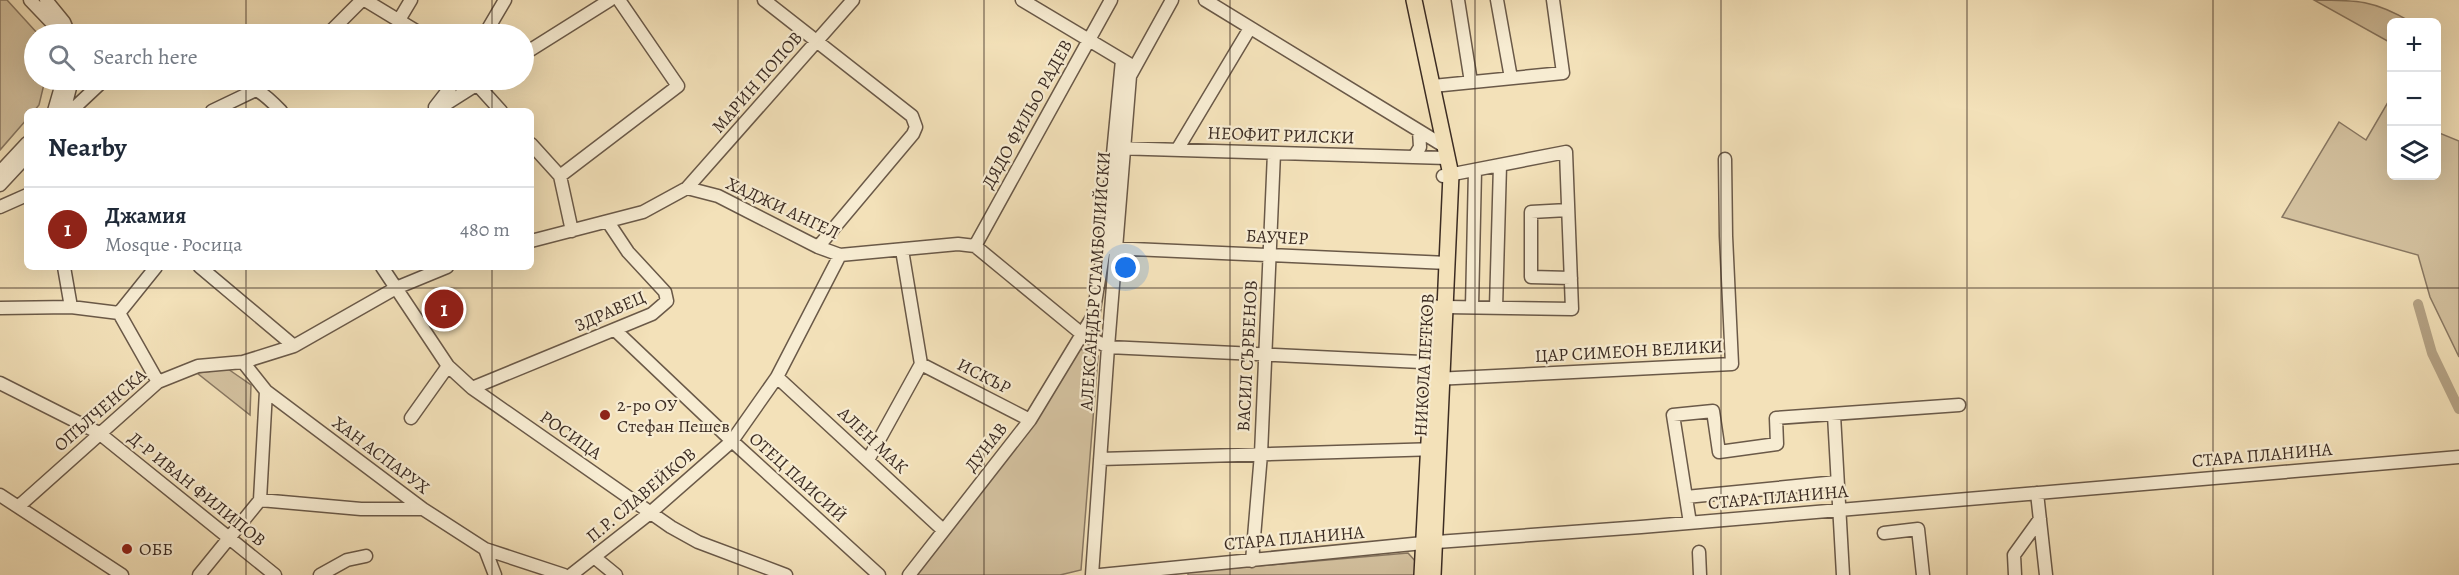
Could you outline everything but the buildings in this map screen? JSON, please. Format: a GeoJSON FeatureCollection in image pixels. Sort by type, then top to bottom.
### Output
{"type":"FeatureCollection","features":[{"type":"Feature","properties":{"kind":"main road","name":"НИКОЛА ПЕТКОВ"},"geometry":{"type":"LineString","coordinates":[[1414,0],[1433,86],[1447,175],[1434,449],[1428,542],[1422,575]]}},
{"type":"Feature","properties":{"kind":"main road","name":"НИКОЛА ПЕТКОВ"},"geometry":{"type":"LineString","coordinates":[[1438,362],[1446,307],[1443,262]]}},
{"type":"Feature","properties":{"kind":"main road","name":"НИКОЛА ПЕТКОВ"},"geometry":{"type":"LineString","coordinates":[[1428,542],[1433,575]]}},
{"type":"Feature","properties":{"kind":"street"},"geometry":{"type":"LineString","coordinates":[[30,0],[53,24]]}},
{"type":"Feature","properties":{"kind":"street"},"geometry":{"type":"LineString","coordinates":[[338,24],[363,0],[405,24]]}},
{"type":"Feature","properties":{"kind":"street"},"geometry":{"type":"LineString","coordinates":[[399,20],[411,0]]}},
{"type":"Feature","properties":{"kind":"street"},"geometry":{"type":"LineString","coordinates":[[491,24],[505,0]]}},
{"type":"Feature","properties":{"kind":"street"},"geometry":{"type":"LineString","coordinates":[[534,48],[610,0]]}},
{"type":"Feature","properties":{"kind":"street"},"geometry":{"type":"LineString","coordinates":[[560,176],[678,86],[619,0]]}},
{"type":"Feature","properties":{"kind":"street"},"geometry":{"type":"LineString","coordinates":[[764,0],[912,116],[916,127],[913,134],[818,247]]}},
{"type":"Feature","properties":{"kind":"street","name":"МАРИН ПОПОВ"},"geometry":{"type":"LineString","coordinates":[[687,188],[853,0]]}},
{"type":"Feature","properties":{"kind":"street"},"geometry":{"type":"LineString","coordinates":[[1022,0],[1134,67]]}},
{"type":"Feature","properties":{"kind":"street","name":"ДЯДО ФИЛЬО РАДЕВ"},"geometry":{"type":"LineString","coordinates":[[975,246],[1110,0]]}},
{"type":"Feature","properties":{"kind":"street","name":"АЛЕКСАНДЪР СТАМБОЛИЙСКИ"},"geometry":{"type":"LineString","coordinates":[[1118,148],[1130,76],[1172,0]]}},
{"type":"Feature","properties":{"kind":"street"},"geometry":{"type":"LineString","coordinates":[[1205,0],[1419,131],[1445,152]]}},
{"type":"Feature","properties":{"kind":"street"},"geometry":{"type":"LineString","coordinates":[[1458,0],[1471,82]]}},
{"type":"Feature","properties":{"kind":"street"},"geometry":{"type":"LineString","coordinates":[[1497,0],[1511,78]]}},
{"type":"Feature","properties":{"kind":"street"},"geometry":{"type":"LineString","coordinates":[[1433,86],[1563,73],[1553,0]]}},
{"type":"Feature","properties":{"kind":"street"},"geometry":{"type":"LineString","coordinates":[[49,3],[65,24]]}},
{"type":"Feature","properties":{"kind":"street"},"geometry":{"type":"LineString","coordinates":[[49,3],[69,24]]}},
{"type":"Feature","properties":{"kind":"street"},"geometry":{"type":"LineString","coordinates":[[1177,150],[1250,28]]}},
{"type":"Feature","properties":{"kind":"street","name":"АЛЕКСАНДЪР СТАМБОЛИЙСКИ"},"geometry":{"type":"LineString","coordinates":[[1092,575],[1100,459],[1112,347],[1110,248],[1122,60]]}},
{"type":"Feature","properties":{"kind":"street"},"geometry":{"type":"LineString","coordinates":[[55,108],[60,90]]}},
{"type":"Feature","properties":{"kind":"street"},"geometry":{"type":"LineString","coordinates":[[65,108],[69,90]]}},
{"type":"Feature","properties":{"kind":"street"},"geometry":{"type":"LineString","coordinates":[[74,108],[93,90]]}},
{"type":"Feature","properties":{"kind":"street"},"geometry":{"type":"LineString","coordinates":[[219,108],[256,90]]}},
{"type":"Feature","properties":{"kind":"street"},"geometry":{"type":"LineString","coordinates":[[259,90],[278,108]]}},
{"type":"Feature","properties":{"kind":"street"},"geometry":{"type":"LineString","coordinates":[[435,108],[449,90]]}},
{"type":"Feature","properties":{"kind":"street"},"geometry":{"type":"LineString","coordinates":[[438,108],[464,90]]}},
{"type":"Feature","properties":{"kind":"street"},"geometry":{"type":"LineString","coordinates":[[485,90],[499,108]]}},
{"type":"Feature","properties":{"kind":"street"},"geometry":{"type":"LineString","coordinates":[[1414,157],[1420,147],[1419,131]]}},
{"type":"Feature","properties":{"kind":"street"},"geometry":{"type":"LineString","coordinates":[[0,172],[24,146]]}},
{"type":"Feature","properties":{"kind":"street"},"geometry":{"type":"LineString","coordinates":[[534,147],[560,176],[572,231]]}},
{"type":"Feature","properties":{"kind":"street","name":"НЕОФИТ РИЛСКИ"},"geometry":{"type":"LineString","coordinates":[[1118,148],[1414,157],[1445,152]]}},
{"type":"Feature","properties":{"kind":"street"},"geometry":{"type":"LineString","coordinates":[[1446,307],[1572,309],[1566,152],[1447,175]]}},
{"type":"Feature","properties":{"kind":"street","name":"ВАСИЛ СЪРБЕНОВ"},"geometry":{"type":"LineString","coordinates":[[1252,561],[1261,454],[1274,153]]}},
{"type":"Feature","properties":{"kind":"street"},"geometry":{"type":"LineString","coordinates":[[0,185],[24,159]]}},
{"type":"Feature","properties":{"kind":"street","name":"ЦАР СИМЕОН ВЕЛИКИ"},"geometry":{"type":"LineString","coordinates":[[1438,379],[1732,364],[1725,159]]}},
{"type":"Feature","properties":{"kind":"street"},"geometry":{"type":"LineString","coordinates":[[1496,308],[1500,165]]}},
{"type":"Feature","properties":{"kind":"street"},"geometry":{"type":"LineString","coordinates":[[1472,307],[1475,170]]}},
{"type":"Feature","properties":{"kind":"street"},"geometry":{"type":"LineString","coordinates":[[534,241],[644,212],[687,188]]}},
{"type":"Feature","properties":{"kind":"street","name":"ХАДЖИ АНГЕЛ"},"geometry":{"type":"LineString","coordinates":[[687,188],[718,196],[818,247],[840,255],[958,244],[975,246]]}},
{"type":"Feature","properties":{"kind":"street"},"geometry":{"type":"LineString","coordinates":[[0,207],[24,196]]}},
{"type":"Feature","properties":{"kind":"street"},"geometry":{"type":"LineString","coordinates":[[1568,210],[1531,212],[1531,277],[1571,278]]}},
{"type":"Feature","properties":{"kind":"street","name":"ЗДРАВЕЦ"},"geometry":{"type":"LineString","coordinates":[[471,387],[615,330],[652,314],[663,306],[668,297],[628,252],[608,222]]}},
{"type":"Feature","properties":{"kind":"street"},"geometry":{"type":"LineString","coordinates":[[975,246],[1082,334],[1112,347],[1265,356],[1438,362]]}},
{"type":"Feature","properties":{"kind":"street","name":"АЛЕКСАНДЪР СТАМБОЛИЙСКИ"},"geometry":{"type":"LineString","coordinates":[[1082,334],[1096,309],[1110,248]]}},
{"type":"Feature","properties":{"kind":"street","name":"БАУЧЕР"},"geometry":{"type":"LineString","coordinates":[[1110,248],[1443,262]]}},
{"type":"Feature","properties":{"kind":"street"},"geometry":{"type":"LineString","coordinates":[[868,460],[921,364],[902,250]]}},
{"type":"Feature","properties":{"kind":"street","name":"П.Р. СЛАВЕЙКОВ"},"geometry":{"type":"LineString","coordinates":[[572,575],[650,513],[732,441],[777,377],[840,255]]}},
{"type":"Feature","properties":{"kind":"street"},"geometry":{"type":"LineString","coordinates":[[64,270],[71,307]]}},
{"type":"Feature","properties":{"kind":"street"},"geometry":{"type":"LineString","coordinates":[[119,313],[154,270]]}},
{"type":"Feature","properties":{"kind":"street"},"geometry":{"type":"LineString","coordinates":[[204,270],[294,346]]}},
{"type":"Feature","properties":{"kind":"street","name":"РОСИЦА"},"geometry":{"type":"LineString","coordinates":[[384,270],[448,366],[471,387],[650,513],[698,542],[786,575]]}},
{"type":"Feature","properties":{"kind":"street","name":"ОПЪЛЧЕНСКА"},"geometry":{"type":"LineString","coordinates":[[19,506],[158,382],[198,366],[243,362],[294,346],[396,288],[440,270]]}},
{"type":"Feature","properties":{"kind":"street"},"geometry":{"type":"LineString","coordinates":[[0,308],[71,307],[119,313]]}},
{"type":"Feature","properties":{"kind":"street"},"geometry":{"type":"LineString","coordinates":[[119,313],[158,382]]}},
{"type":"Feature","properties":{"kind":"street","name":"ОТЕЦ ПАИСИЙ"},"geometry":{"type":"LineString","coordinates":[[615,330],[879,575]]}},
{"type":"Feature","properties":{"kind":"street","name":"ДУНАВ"},"geometry":{"type":"LineString","coordinates":[[909,575],[1030,420],[1082,334]]}},
{"type":"Feature","properties":{"kind":"street","name":"ХАН АСПАРУХ"},"geometry":{"type":"LineString","coordinates":[[243,362],[266,391],[423,509],[484,549],[564,575]]}},
{"type":"Feature","properties":{"kind":"street","name":"ИСКЪР"},"geometry":{"type":"LineString","coordinates":[[921,364],[1030,420]]}},
{"type":"Feature","properties":{"kind":"street"},"geometry":{"type":"LineString","coordinates":[[411,418],[448,366]]}},
{"type":"Feature","properties":{"kind":"street","name":"АЛЕН МАК"},"geometry":{"type":"LineString","coordinates":[[777,377],[943,530]]}},
{"type":"Feature","properties":{"kind":"street","name":"Д-Р ИВАН ФИЛИПОВ"},"geometry":{"type":"LineString","coordinates":[[0,383],[99,433],[275,575]]}},
{"type":"Feature","properties":{"kind":"street"},"geometry":{"type":"LineString","coordinates":[[200,575],[260,500],[266,391]]}},
{"type":"Feature","properties":{"kind":"street"},"geometry":{"type":"LineString","coordinates":[[1690,523],[1673,415],[1713,411],[1719,452],[1777,444],[1776,418],[1959,405]]}},
{"type":"Feature","properties":{"kind":"street"},"geometry":{"type":"LineString","coordinates":[[1834,415],[1843,575]]}},
{"type":"Feature","properties":{"kind":"street"},"geometry":{"type":"LineString","coordinates":[[1100,459],[1434,449]]}},
{"type":"Feature","properties":{"kind":"street","name":"СТАРА ПЛАНИНА"},"geometry":{"type":"LineString","coordinates":[[1100,575],[1428,542],[1690,523],[2459,457]]}},
{"type":"Feature","properties":{"kind":"street"},"geometry":{"type":"LineString","coordinates":[[1686,497],[1837,482]]}},
{"type":"Feature","properties":{"kind":"street"},"geometry":{"type":"LineString","coordinates":[[2037,493],[2046,575]]}},
{"type":"Feature","properties":{"kind":"street"},"geometry":{"type":"LineString","coordinates":[[0,495],[122,575]]}},
{"type":"Feature","properties":{"kind":"street"},"geometry":{"type":"LineString","coordinates":[[260,500],[361,509],[423,509]]}},
{"type":"Feature","properties":{"kind":"street"},"geometry":{"type":"LineString","coordinates":[[2015,575],[2014,555],[2040,519]]}},
{"type":"Feature","properties":{"kind":"street"},"geometry":{"type":"LineString","coordinates":[[1884,533],[1918,529],[1923,575]]}},
{"type":"Feature","properties":{"kind":"street"},"geometry":{"type":"LineString","coordinates":[[484,549],[495,575]]}},
{"type":"Feature","properties":{"kind":"street"},"geometry":{"type":"LineString","coordinates":[[1699,552],[1700,575]]}},
{"type":"Feature","properties":{"kind":"street"},"geometry":{"type":"LineString","coordinates":[[320,575],[347,560],[366,556]]}},
{"type":"Feature","properties":{"kind":"street"},"geometry":{"type":"LineString","coordinates":[[594,557],[616,575]]}},
{"type":"Feature","properties":{"kind":"shaded area"},"geometry":{"type":"Polygon","coordinates":[[[0,0],[7,0],[29,24],[24,24],[24,90],[43,90],[39,105],[36,108],[24,108],[24,122],[0,150],[0,0]]]}},
{"type":"Feature","properties":{"kind":"shaded area"},"geometry":{"type":"Polygon","coordinates":[[[2314,0],[2342,0],[2375,5],[2404,18],[2387,18],[2387,41],[2314,0]]]}},
{"type":"Feature","properties":{"kind":"shaded area"},"geometry":{"type":"Polygon","coordinates":[[[2387,104],[2387,180],[2441,180],[2441,134],[2459,141],[2459,357],[2430,297],[2418,255],[2282,217],[2339,122],[2366,140],[2387,104]]]}},
{"type":"Feature","properties":{"kind":"shaded area"},"geometry":{"type":"Polygon","coordinates":[[[1075,347],[1098,356],[1081,570],[1060,575],[911,575],[1075,347]]]}},
{"type":"Feature","properties":{"kind":"shaded area"},"geometry":{"type":"Polygon","coordinates":[[[228,369],[251,385],[250,415],[197,373],[228,369]]]}},
{"type":"Feature","properties":{"kind":"shaded area"},"geometry":{"type":"Polygon","coordinates":[[[1408,553],[1417,563],[1417,575],[1188,575],[1188,572],[1408,553]]]}},
{"type":"Feature","properties":{"kind":"waterway"},"geometry":{"type":"LineString","coordinates":[[2418,304],[2432,353],[2459,409]]}},
{"type":"Feature","properties":{"kind":"place","name":"Джамия"},"geometry":{"type":"Point","coordinates":[444,309]}},
{"type":"Feature","properties":{"kind":"place","name":"2-ро ОУ Стефан Пешев"},"geometry":{"type":"Point","coordinates":[605,415]}},
{"type":"Feature","properties":{"kind":"place","name":"ОББ"},"geometry":{"type":"Point","coordinates":[127,549]}}]}
